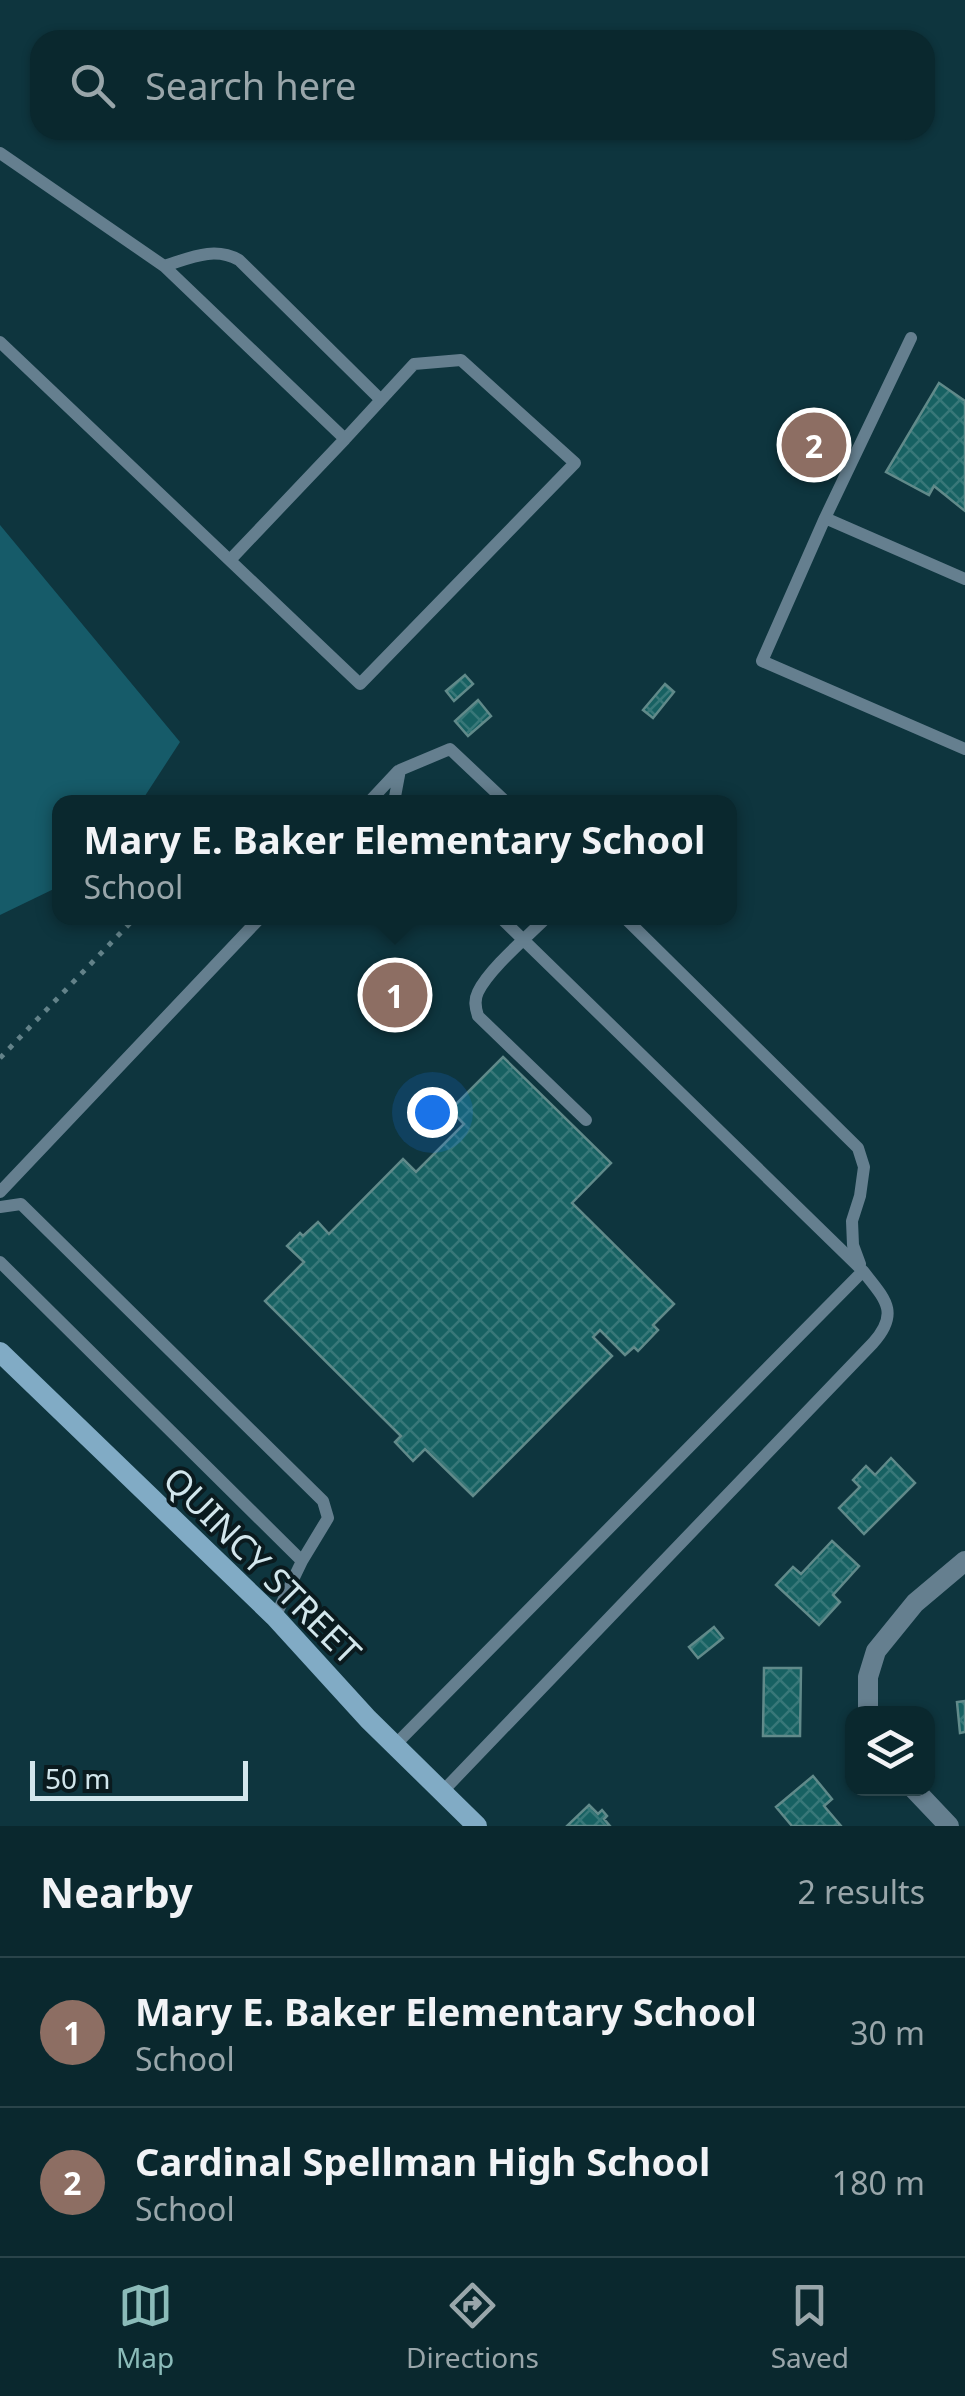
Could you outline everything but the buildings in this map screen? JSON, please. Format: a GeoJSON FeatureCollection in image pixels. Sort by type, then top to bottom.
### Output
{"type":"FeatureCollection","features":[{"type":"Feature","properties":{"kind":"main road","name":"QUINCY STREET"},"geometry":{"type":"LineString","coordinates":[[0,1352],[276,1617],[368,1719],[477,1826]]}},
{"type":"Feature","properties":{"kind":"street"},"geometry":{"type":"LineString","coordinates":[[868,1706],[868,1678],[876,1651],[915,1604],[965,1561]]}},
{"type":"Feature","properties":{"kind":"street"},"geometry":{"type":"LineString","coordinates":[[921,1796],[949,1826]]}},
{"type":"Feature","properties":{"kind":"lane"},"geometry":{"type":"LineString","coordinates":[[0,152],[164,266],[345,439]]}},
{"type":"Feature","properties":{"kind":"lane"},"geometry":{"type":"LineString","coordinates":[[164,266],[205,253],[228,254],[239,260],[381,400]]}},
{"type":"Feature","properties":{"kind":"lane"},"geometry":{"type":"LineString","coordinates":[[910,338],[762,661],[965,749]]}},
{"type":"Feature","properties":{"kind":"lane"},"geometry":{"type":"LineString","coordinates":[[0,342],[360,684],[575,463],[461,360],[414,364],[230,560]]}},
{"type":"Feature","properties":{"kind":"lane"},"geometry":{"type":"LineString","coordinates":[[825,518],[965,579]]}},
{"type":"Feature","properties":{"kind":"lane"},"geometry":{"type":"LineString","coordinates":[[376,795],[400,770],[450,750],[498,795]]}},
{"type":"Feature","properties":{"kind":"lane"},"geometry":{"type":"LineString","coordinates":[[395,795],[400,770]]}},
{"type":"Feature","properties":{"kind":"lane"},"geometry":{"type":"LineString","coordinates":[[0,1192],[253,925]]}},
{"type":"Feature","properties":{"kind":"lane"},"geometry":{"type":"LineString","coordinates":[[442,1792],[885,1330],[888,1305],[863,1271],[508,925]]}},
{"type":"Feature","properties":{"kind":"lane"},"geometry":{"type":"LineString","coordinates":[[539,925],[490,975],[478,992],[475,1005],[478,1016],[586,1120]]}},
{"type":"Feature","properties":{"kind":"lane"},"geometry":{"type":"LineString","coordinates":[[632,925],[858,1148],[864,1167],[852,1233],[863,1271]]}},
{"type":"Feature","properties":{"kind":"lane"},"geometry":{"type":"LineString","coordinates":[[0,1207],[20,1204],[323,1500],[328,1518],[302,1561],[276,1617]]}},
{"type":"Feature","properties":{"kind":"lane"},"geometry":{"type":"LineString","coordinates":[[0,1262],[302,1561]]}},
{"type":"Feature","properties":{"kind":"lane"},"geometry":{"type":"LineString","coordinates":[[395,1745],[863,1271]]}},
{"type":"Feature","properties":{"kind":"path"},"geometry":{"type":"LineString","coordinates":[[0,1058],[129,925]]}},
{"type":"Feature","properties":{"kind":"shaded area"},"geometry":{"type":"Polygon","coordinates":[[[0,525],[180,742],[146,795],[52,795],[52,890],[0,915],[0,525]]]}},
{"type":"Feature","properties":{"kind":"place","name":"Cardinal Spellman High School"},"geometry":{"type":"Point","coordinates":[814,445]}},
{"type":"Feature","properties":{"kind":"place","name":"Mary E. Baker Elementary School"},"geometry":{"type":"Point","coordinates":[395,995]}}]}
